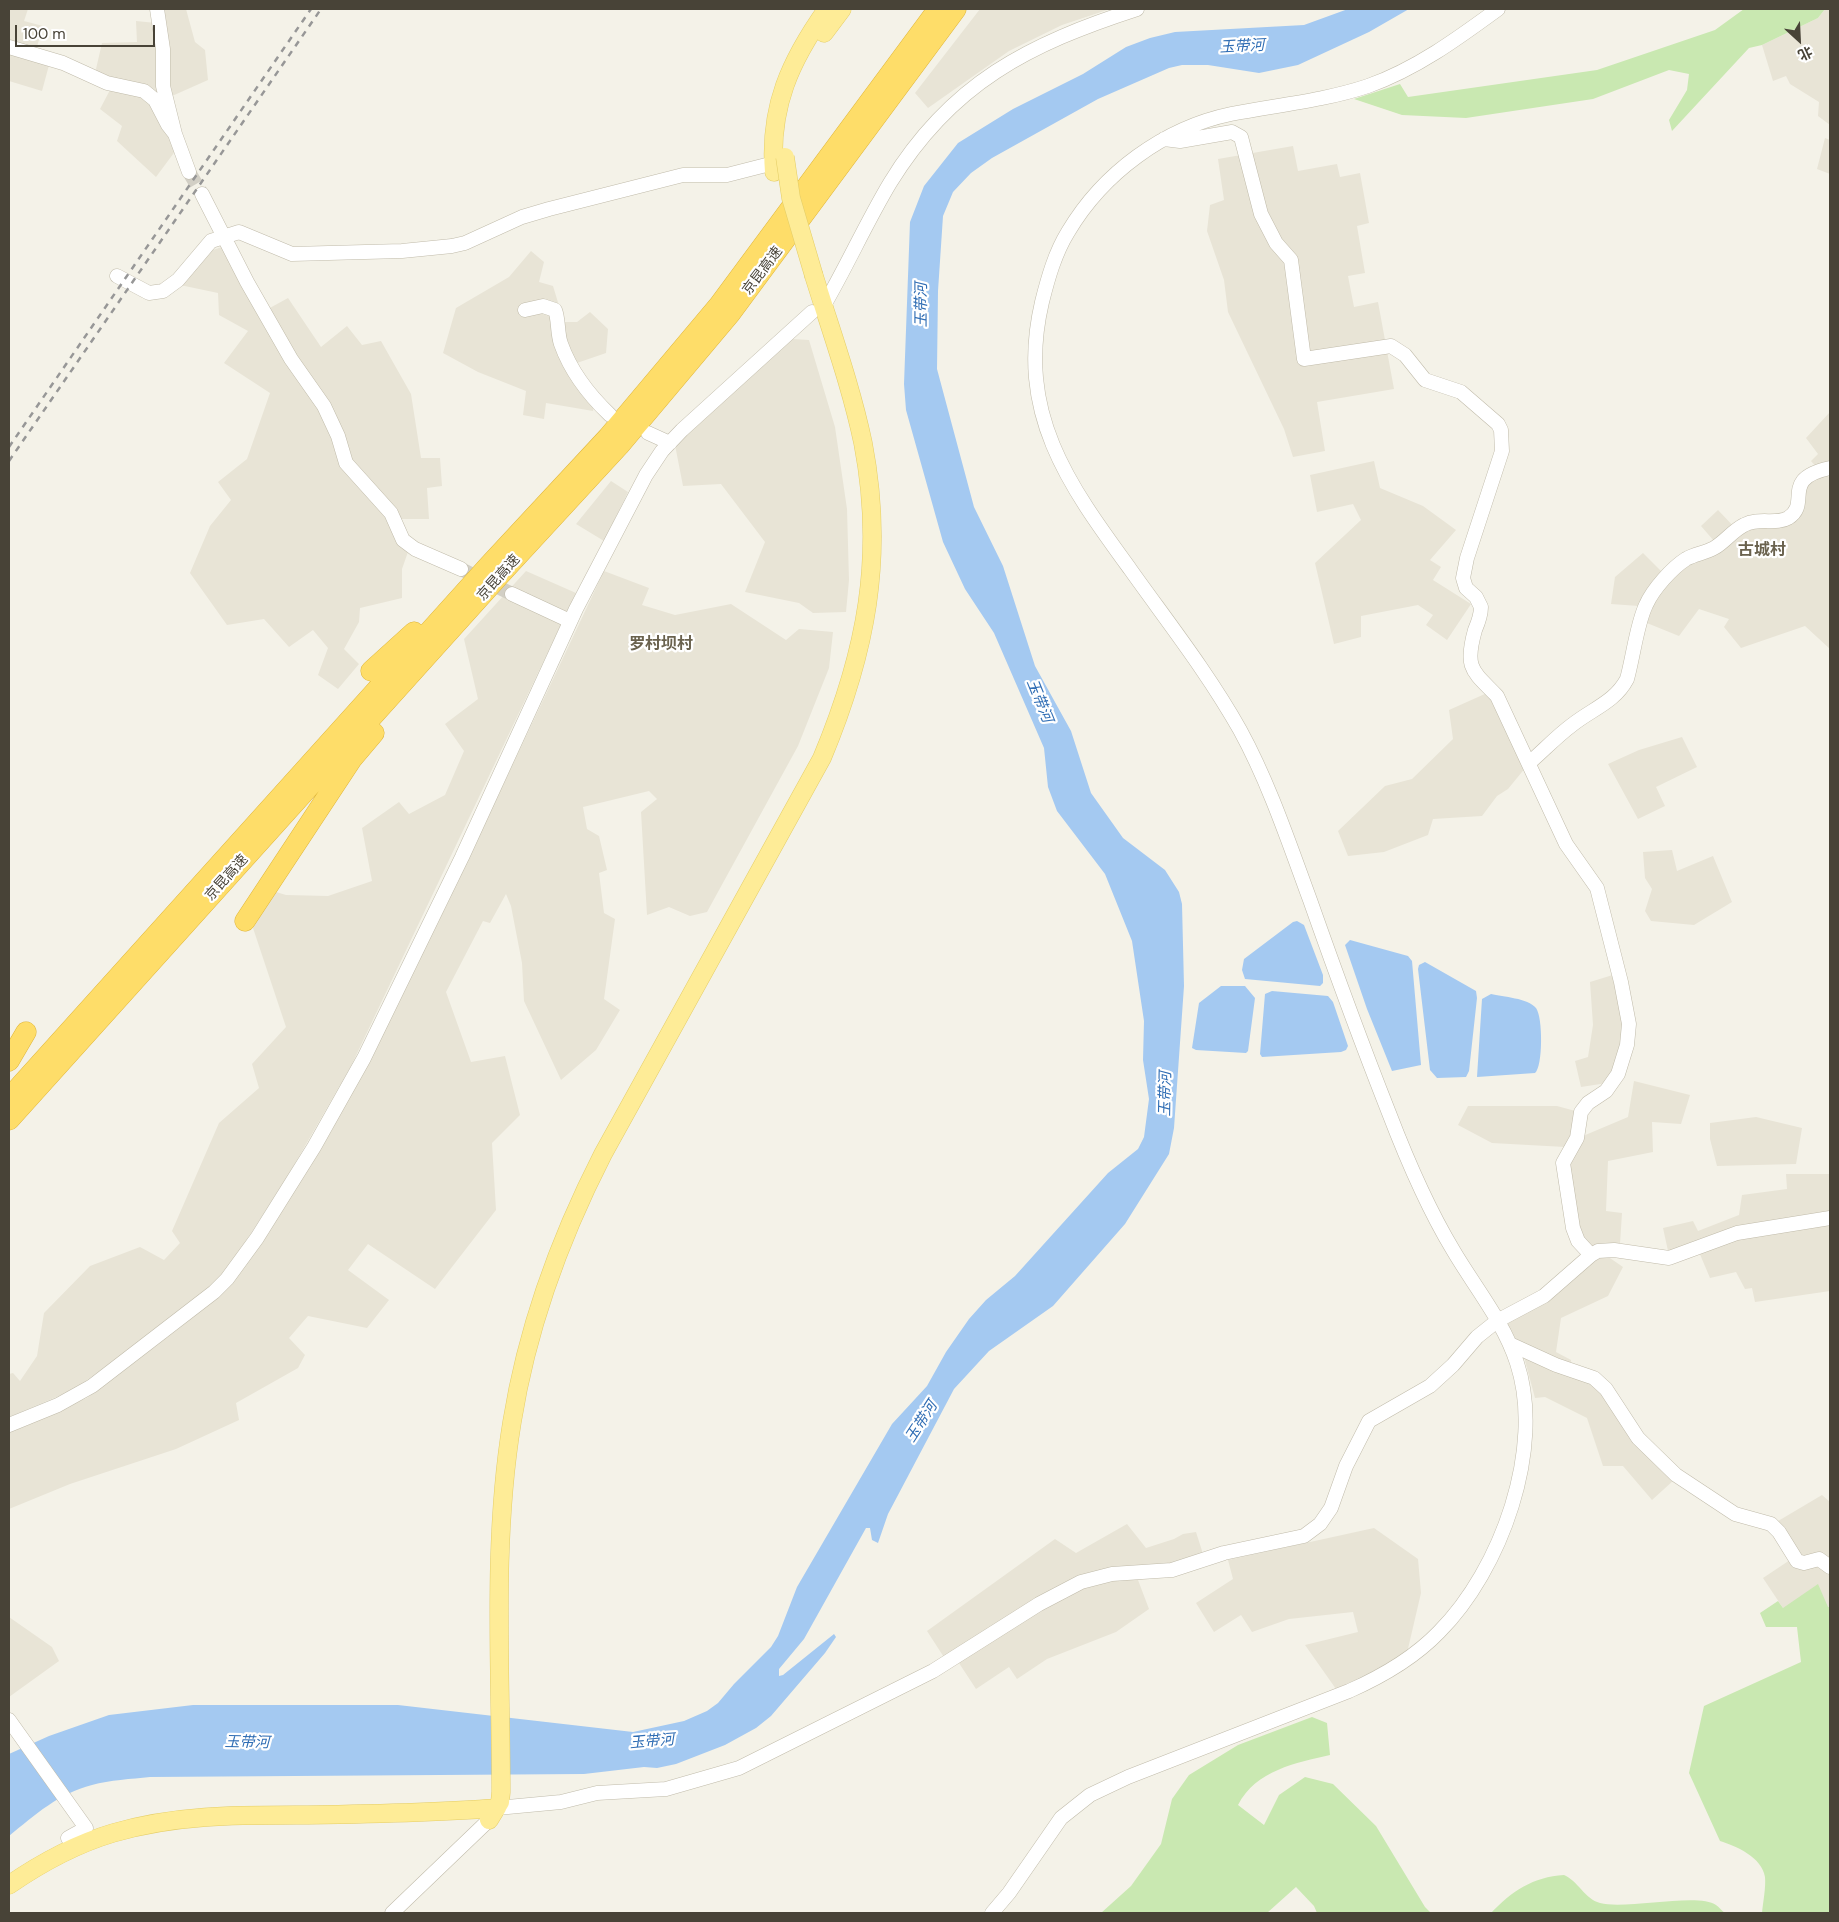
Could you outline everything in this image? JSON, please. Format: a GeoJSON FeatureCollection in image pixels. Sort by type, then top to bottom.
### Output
{"type":"FeatureCollection","features":[{"type":"Feature","properties":{"kind":"highway","name":"京昆高速"},"geometry":{"type":"LineString","coordinates":[[9,1098],[608,437],[719,305],[938,9]]}},
{"type":"Feature","properties":{"kind":"highway","name":"京昆高速"},"geometry":{"type":"LineString","coordinates":[[9,1120],[619,446],[730,314],[956,9]]}},
{"type":"Feature","properties":{"kind":"highway"},"geometry":{"type":"LineString","coordinates":[[371,671],[550,500]]}},
{"type":"Feature","properties":{"kind":"highway"},"geometry":{"type":"LineString","coordinates":[[245,921],[352,759],[516,558]]}},
{"type":"Feature","properties":{"kind":"highway"},"geometry":{"type":"LineString","coordinates":[[9,1061],[26,1032]]}},
{"type":"Feature","properties":{"kind":"main road"},"geometry":{"type":"LineString","coordinates":[[493,1804],[495,1655],[489,1563],[493,1478],[500,1420],[518,1335],[545,1256],[568,1198],[592,1148],[799,779],[821,729],[849,645],[858,591],[860,562],[857,482],[846,425],[818,309],[780,201],[775,124],[786,78],[799,50],[827,9]]}},
{"type":"Feature","properties":{"kind":"main road"},"geometry":{"type":"LineString","coordinates":[[778,164],[797,82],[809,56],[842,9]]}},
{"type":"Feature","properties":{"kind":"main road"},"geometry":{"type":"LineString","coordinates":[[9,1885],[35,1868],[75,1848],[114,1833],[194,1817],[424,1814],[493,1804]]}},
{"type":"Feature","properties":{"kind":"main road"},"geometry":{"type":"LineString","coordinates":[[9,1898],[55,1869],[103,1848],[182,1829],[218,1826],[424,1824],[493,1804]]}},
{"type":"Feature","properties":{"kind":"street"},"geometry":{"type":"LineString","coordinates":[[157,9],[163,48],[163,86],[175,134],[189,172]]}},
{"type":"Feature","properties":{"kind":"street"},"geometry":{"type":"LineString","coordinates":[[9,1425],[58,1404],[92,1386],[214,1292],[227,1279],[258,1238],[314,1147],[364,1058],[462,857],[570,621],[646,475],[670,443],[731,383],[818,309],[873,212],[909,154],[939,117],[985,78],[1034,48],[1070,32],[1137,9]]}},
{"type":"Feature","properties":{"kind":"street"},"geometry":{"type":"LineString","coordinates":[[992,1913],[1009,1893],[1061,1818],[1090,1795],[1128,1777],[1368,1683],[1409,1658],[1448,1623],[1474,1588],[1496,1546],[1521,1470],[1526,1435],[1526,1403],[1519,1368],[1510,1344],[1442,1232],[1405,1153],[1339,982],[1286,835],[1246,742],[1202,671],[1076,493],[1052,446],[1041,409],[1034,365],[1035,339],[1043,297],[1058,251],[1080,213],[1121,169],[1164,139],[1228,115],[1314,100],[1371,84],[1430,56],[1498,9]]}},
{"type":"Feature","properties":{"kind":"street"},"geometry":{"type":"LineString","coordinates":[[9,47],[63,63],[108,82],[144,91],[155,100],[175,134]]}},
{"type":"Feature","properties":{"kind":"street"},"geometry":{"type":"LineString","coordinates":[[1164,139],[1180,141],[1232,132],[1241,137],[1262,214],[1276,242],[1291,260],[1304,359],[1391,346],[1405,355],[1425,380],[1462,392],[1498,424],[1502,436],[1502,451],[1467,558],[1463,578],[1466,588],[1479,600],[1481,607],[1471,646],[1472,667],[1481,683],[1497,696],[1566,844],[1597,888],[1621,982],[1629,1024],[1627,1044],[1618,1074],[1606,1091],[1588,1103],[1581,1112],[1577,1138],[1563,1163],[1573,1228],[1578,1241],[1591,1255]]}},
{"type":"Feature","properties":{"kind":"street"},"geometry":{"type":"LineString","coordinates":[[117,276],[147,293],[163,291],[178,280],[211,241],[243,233],[292,254],[434,249],[465,244],[522,217],[549,208],[682,175],[727,175],[778,164]]}},
{"type":"Feature","properties":{"kind":"street"},"geometry":{"type":"LineString","coordinates":[[202,194],[247,282],[292,359],[324,406],[338,436],[346,463],[390,512],[404,540],[415,549],[461,569]]}},
{"type":"Feature","properties":{"kind":"street"},"geometry":{"type":"LineString","coordinates":[[525,310],[543,306],[555,310],[561,344],[575,373],[592,398],[610,415]]}},
{"type":"Feature","properties":{"kind":"street"},"geometry":{"type":"LineString","coordinates":[[648,433],[670,443]]}},
{"type":"Feature","properties":{"kind":"street"},"geometry":{"type":"LineString","coordinates":[[1529,763],[1572,725],[1613,698],[1621,690],[1628,679],[1646,604],[1677,566],[1690,557],[1715,548],[1745,524],[1763,519],[1783,521],[1791,516],[1796,509],[1800,484],[1804,479],[1818,470],[1830,468]]}},
{"type":"Feature","properties":{"kind":"street"},"geometry":{"type":"LineString","coordinates":[[512,594],[570,621]]}},
{"type":"Feature","properties":{"kind":"street"},"geometry":{"type":"LineString","coordinates":[[392,1913],[493,1804],[561,1802],[597,1793],[666,1789],[739,1768],[933,1670],[1039,1604],[1081,1582],[1112,1574],[1172,1570],[1224,1553],[1304,1536],[1320,1524],[1331,1508],[1346,1466],[1369,1422],[1430,1386],[1477,1337],[1496,1321],[1544,1296],[1598,1251],[1614,1250],[1669,1258],[1737,1233],[1830,1218]]}},
{"type":"Feature","properties":{"kind":"street"},"geometry":{"type":"LineString","coordinates":[[1510,1344],[1556,1365],[1594,1378],[1606,1389],[1638,1438],[1676,1475],[1735,1514],[1771,1524],[1797,1562],[1804,1563],[1819,1560],[1830,1567]]}},
{"type":"Feature","properties":{"kind":"street"},"geometry":{"type":"LineString","coordinates":[[10,1721],[86,1828],[68,1838],[75,1848]]}},
{"type":"Feature","properties":{"kind":"shaded area"},"geometry":{"type":"Polygon","coordinates":[[[9,9],[28,9],[24,21],[43,26],[36,50],[52,54],[42,91],[9,81],[9,9]]]}},
{"type":"Feature","properties":{"kind":"shaded area"},"geometry":{"type":"Polygon","coordinates":[[[153,9],[186,9],[195,42],[205,50],[208,80],[172,96],[182,142],[156,177],[117,141],[122,126],[100,109],[110,90],[93,82],[102,43],[137,42],[136,21],[156,23],[153,9]]]}},
{"type":"Feature","properties":{"kind":"shaded area"},"geometry":{"type":"Polygon","coordinates":[[[980,9],[1110,9],[1062,25],[1009,51],[928,108],[915,93],[980,9]]]}},
{"type":"Feature","properties":{"kind":"shaded area"},"geometry":{"type":"Polygon","coordinates":[[[1825,9],[1830,9],[1830,125],[1818,116],[1819,102],[1790,84],[1786,76],[1773,81],[1762,45],[1818,18],[1825,9]]]}},
{"type":"Feature","properties":{"kind":"shaded area"},"geometry":{"type":"Polygon","coordinates":[[[1825,138],[1830,140],[1830,174],[1817,169],[1825,138]]]}},
{"type":"Feature","properties":{"kind":"shaded area"},"geometry":{"type":"Polygon","coordinates":[[[1293,146],[1298,171],[1337,164],[1340,177],[1360,173],[1369,223],[1357,226],[1365,273],[1348,276],[1354,307],[1378,302],[1394,389],[1317,402],[1325,451],[1293,457],[1284,429],[1228,312],[1224,280],[1207,231],[1210,205],[1224,200],[1218,159],[1293,146]]]}},
{"type":"Feature","properties":{"kind":"shaded area"},"geometry":{"type":"Polygon","coordinates":[[[231,244],[268,309],[288,298],[321,347],[347,326],[362,345],[381,341],[411,394],[421,458],[440,458],[442,486],[427,488],[429,519],[401,519],[409,549],[402,569],[402,598],[360,608],[359,622],[344,649],[359,664],[338,689],[318,675],[328,648],[313,630],[289,647],[264,619],[227,625],[190,573],[210,526],[231,500],[218,482],[247,459],[270,393],[224,363],[248,331],[219,315],[218,293],[180,285],[207,252],[231,244]]]}},
{"type":"Feature","properties":{"kind":"shaded area"},"geometry":{"type":"Polygon","coordinates":[[[531,251],[544,262],[539,282],[553,286],[564,322],[577,322],[590,312],[608,329],[606,353],[574,364],[595,394],[593,411],[546,403],[544,419],[523,415],[526,391],[478,372],[443,353],[456,308],[509,277],[531,251]]]}},
{"type":"Feature","properties":{"kind":"shaded area"},"geometry":{"type":"Polygon","coordinates":[[[792,339],[809,340],[835,427],[847,509],[849,580],[846,612],[813,613],[799,603],[745,592],[765,542],[721,484],[683,486],[675,445],[792,339]]]}},
{"type":"Feature","properties":{"kind":"shaded area"},"geometry":{"type":"Polygon","coordinates":[[[1830,412],[1830,466],[1817,468],[1811,461],[1818,454],[1806,438],[1830,412]]]}},
{"type":"Feature","properties":{"kind":"shaded area"},"geometry":{"type":"Polygon","coordinates":[[[1374,461],[1380,488],[1423,506],[1456,530],[1430,560],[1441,567],[1433,580],[1471,604],[1447,640],[1426,625],[1433,615],[1418,605],[1361,616],[1361,637],[1334,644],[1315,563],[1361,520],[1353,504],[1317,512],[1310,475],[1374,461]]]}},
{"type":"Feature","properties":{"kind":"shaded area"},"geometry":{"type":"Polygon","coordinates":[[[1826,474],[1830,478],[1830,649],[1805,626],[1741,648],[1724,627],[1729,619],[1699,609],[1679,636],[1637,619],[1639,606],[1611,604],[1615,577],[1643,553],[1662,572],[1711,546],[1714,541],[1701,526],[1718,510],[1738,531],[1792,520],[1807,480],[1826,474]]]}},
{"type":"Feature","properties":{"kind":"shaded area"},"geometry":{"type":"Polygon","coordinates":[[[611,481],[628,492],[604,541],[576,524],[611,481]]]}},
{"type":"Feature","properties":{"kind":"shaded area"},"geometry":{"type":"Polygon","coordinates":[[[526,571],[576,593],[351,1066],[286,1179],[229,1267],[204,1296],[73,1390],[9,1417],[9,1374],[13,1373],[20,1381],[37,1356],[44,1313],[90,1266],[140,1247],[164,1260],[180,1243],[172,1231],[219,1123],[259,1088],[252,1064],[286,1027],[253,928],[276,892],[286,895],[328,896],[372,881],[362,828],[399,802],[409,814],[445,795],[464,751],[445,724],[478,699],[464,639],[526,571]]]}},
{"type":"Feature","properties":{"kind":"shaded area"},"geometry":{"type":"Polygon","coordinates":[[[604,571],[649,588],[642,605],[675,615],[731,604],[786,640],[799,629],[833,632],[829,668],[798,746],[707,912],[690,916],[669,907],[647,915],[641,812],[657,799],[649,791],[583,807],[587,829],[599,836],[607,870],[599,873],[604,913],[615,919],[604,999],[620,1010],[596,1050],[561,1080],[524,1001],[522,963],[511,906],[506,894],[490,923],[483,921],[446,992],[471,1062],[505,1056],[520,1115],[492,1143],[496,1210],[435,1289],[368,1244],[348,1270],[389,1300],[367,1328],[308,1316],[289,1338],[305,1355],[298,1368],[236,1403],[239,1420],[176,1449],[70,1484],[9,1509],[9,1431],[87,1398],[181,1327],[227,1288],[260,1244],[331,1132],[446,906],[604,571]]]}},
{"type":"Feature","properties":{"kind":"shaded area"},"geometry":{"type":"Polygon","coordinates":[[[1487,693],[1497,704],[1526,767],[1508,789],[1497,796],[1482,816],[1433,819],[1428,835],[1384,852],[1348,856],[1338,831],[1385,786],[1412,779],[1453,739],[1449,710],[1487,693]]]}},
{"type":"Feature","properties":{"kind":"shaded area"},"geometry":{"type":"Polygon","coordinates":[[[1682,737],[1697,767],[1656,787],[1665,806],[1638,819],[1608,764],[1639,750],[1682,737]]]}},
{"type":"Feature","properties":{"kind":"shaded area"},"geometry":{"type":"Polygon","coordinates":[[[1672,850],[1677,871],[1713,856],[1732,902],[1694,925],[1651,921],[1645,911],[1652,889],[1645,878],[1643,852],[1672,850]]]}},
{"type":"Feature","properties":{"kind":"shaded area"},"geometry":{"type":"Polygon","coordinates":[[[1616,974],[1627,1032],[1607,1083],[1581,1087],[1575,1061],[1588,1057],[1593,1025],[1590,982],[1616,974]]]}},
{"type":"Feature","properties":{"kind":"shaded area"},"geometry":{"type":"Polygon","coordinates":[[[1634,1081],[1690,1095],[1681,1124],[1652,1122],[1653,1152],[1608,1161],[1606,1211],[1622,1213],[1620,1244],[1592,1250],[1578,1237],[1566,1160],[1583,1136],[1628,1117],[1634,1081]]]}},
{"type":"Feature","properties":{"kind":"shaded area"},"geometry":{"type":"Polygon","coordinates":[[[1468,1106],[1557,1106],[1579,1112],[1575,1134],[1565,1147],[1492,1143],[1458,1125],[1468,1106]]]}},
{"type":"Feature","properties":{"kind":"shaded area"},"geometry":{"type":"Polygon","coordinates":[[[1756,1117],[1802,1128],[1796,1164],[1717,1166],[1710,1139],[1710,1123],[1756,1117]]]}},
{"type":"Feature","properties":{"kind":"shaded area"},"geometry":{"type":"Polygon","coordinates":[[[1786,1174],[1830,1174],[1830,1291],[1755,1302],[1752,1288],[1745,1289],[1736,1272],[1710,1278],[1699,1252],[1670,1260],[1663,1228],[1693,1221],[1698,1231],[1739,1215],[1742,1195],[1787,1189],[1786,1174]]]}},
{"type":"Feature","properties":{"kind":"shaded area"},"geometry":{"type":"Polygon","coordinates":[[[1607,1256],[1623,1267],[1608,1296],[1561,1318],[1556,1352],[1571,1360],[1571,1366],[1595,1374],[1674,1480],[1652,1500],[1623,1466],[1603,1466],[1587,1418],[1545,1397],[1535,1398],[1523,1353],[1505,1320],[1591,1259],[1607,1256]]]}},
{"type":"Feature","properties":{"kind":"shaded area"},"geometry":{"type":"Polygon","coordinates":[[[1822,1495],[1830,1502],[1830,1607],[1783,1608],[1763,1578],[1790,1560],[1768,1527],[1822,1495]]]}},
{"type":"Feature","properties":{"kind":"shaded area"},"geometry":{"type":"Polygon","coordinates":[[[1127,1524],[1146,1548],[1183,1534],[1196,1532],[1204,1557],[1194,1569],[1138,1580],[1149,1609],[1116,1632],[1047,1659],[1017,1679],[1009,1667],[976,1689],[957,1660],[949,1665],[927,1631],[1055,1539],[1076,1553],[1127,1524]]]}},
{"type":"Feature","properties":{"kind":"shaded area"},"geometry":{"type":"Polygon","coordinates":[[[1374,1528],[1418,1559],[1421,1593],[1407,1653],[1336,1689],[1305,1645],[1358,1632],[1353,1612],[1289,1619],[1252,1632],[1241,1615],[1214,1632],[1196,1603],[1233,1579],[1228,1560],[1374,1528]]]}},
{"type":"Feature","properties":{"kind":"shaded area"},"geometry":{"type":"Polygon","coordinates":[[[9,1617],[52,1647],[59,1661],[9,1697],[9,1617]]]}},
{"type":"Feature","properties":{"kind":"green space"},"geometry":{"type":"Polygon","coordinates":[[[1744,9],[1825,9],[1818,18],[1762,45],[1749,48],[1672,131],[1669,120],[1687,90],[1689,74],[1669,70],[1593,99],[1466,118],[1402,115],[1354,99],[1400,84],[1408,97],[1597,70],[1715,30],[1744,9]]]}},
{"type":"Feature","properties":{"kind":"green space"},"geometry":{"type":"Polygon","coordinates":[[[1818,1584],[1828,1607],[1830,1607],[1830,1913],[1762,1913],[1765,1890],[1763,1870],[1754,1858],[1747,1853],[1720,1841],[1689,1773],[1704,1706],[1801,1662],[1797,1627],[1766,1627],[1760,1613],[1778,1601],[1783,1608],[1818,1584]]]}},
{"type":"Feature","properties":{"kind":"green space"},"geometry":{"type":"Polygon","coordinates":[[[1312,1717],[1327,1723],[1330,1755],[1291,1765],[1266,1776],[1246,1793],[1238,1805],[1264,1825],[1279,1795],[1305,1777],[1333,1784],[1376,1826],[1425,1907],[1431,1913],[1317,1913],[1314,1906],[1296,1887],[1267,1913],[1101,1913],[1131,1886],[1161,1844],[1172,1799],[1189,1775],[1238,1745],[1312,1717]]]}},
{"type":"Feature","properties":{"kind":"green space"},"geometry":{"type":"Polygon","coordinates":[[[1564,1875],[1590,1898],[1600,1903],[1612,1905],[1678,1900],[1707,1901],[1716,1905],[1725,1913],[1491,1913],[1524,1886],[1542,1879],[1564,1875]]]}},
{"type":"Feature","properties":{"kind":"water","name":"玉带河"},"geometry":{"type":"Polygon","coordinates":[[[1348,9],[1409,9],[1369,32],[1298,65],[1259,73],[1208,65],[1182,65],[1169,68],[1098,99],[992,158],[971,173],[953,192],[943,216],[938,291],[937,369],[974,507],[1003,566],[1035,666],[1071,731],[1091,793],[1123,838],[1165,870],[1179,892],[1182,904],[1184,986],[1174,1128],[1169,1154],[1125,1224],[1053,1306],[989,1351],[954,1389],[888,1514],[878,1543],[872,1540],[870,1528],[866,1528],[804,1639],[779,1669],[779,1676],[783,1675],[834,1634],[836,1637],[825,1653],[771,1716],[756,1728],[725,1745],[676,1764],[657,1768],[644,1767],[584,1774],[150,1777],[121,1780],[92,1785],[69,1793],[28,1820],[9,1836],[9,1754],[49,1736],[109,1715],[193,1705],[398,1705],[633,1732],[684,1721],[707,1711],[718,1703],[771,1647],[778,1636],[797,1587],[892,1424],[927,1386],[946,1352],[969,1319],[986,1300],[1015,1276],[1108,1173],[1138,1149],[1144,1137],[1149,1099],[1143,1060],[1144,1021],[1132,941],[1105,874],[1057,811],[1048,787],[1044,748],[994,633],[965,589],[943,542],[906,410],[904,384],[910,222],[924,186],[958,143],[1013,109],[1083,74],[1126,47],[1150,38],[1175,32],[1304,25],[1348,9]]]}},
{"type":"Feature","properties":{"kind":"water"},"geometry":{"type":"Polygon","coordinates":[[[1297,921],[1304,925],[1323,975],[1323,983],[1320,986],[1245,979],[1242,970],[1244,959],[1293,922],[1297,921]]]}},
{"type":"Feature","properties":{"kind":"water"},"geometry":{"type":"Polygon","coordinates":[[[1350,940],[1408,956],[1412,961],[1421,1065],[1392,1071],[1367,1009],[1345,945],[1350,940]]]}},
{"type":"Feature","properties":{"kind":"water"},"geometry":{"type":"Polygon","coordinates":[[[1425,962],[1476,991],[1477,998],[1469,1071],[1466,1077],[1437,1078],[1430,1070],[1418,969],[1419,965],[1425,962]]]}},
{"type":"Feature","properties":{"kind":"water"},"geometry":{"type":"Polygon","coordinates":[[[1221,986],[1245,986],[1255,998],[1248,1051],[1246,1053],[1196,1050],[1192,1048],[1199,1003],[1221,986]]]}},
{"type":"Feature","properties":{"kind":"water"},"geometry":{"type":"Polygon","coordinates":[[[1272,991],[1328,996],[1333,1002],[1348,1046],[1346,1050],[1341,1052],[1262,1057],[1260,1054],[1265,994],[1272,991]]]}},
{"type":"Feature","properties":{"kind":"water"},"geometry":{"type":"Polygon","coordinates":[[[1491,994],[1521,1000],[1536,1008],[1540,1021],[1541,1052],[1538,1069],[1535,1073],[1477,1077],[1482,999],[1491,994]]]}},
{"type":"Feature","properties":{"kind":"tunnel"},"geometry":{"type":"LineString","coordinates":[[189,172],[202,194]]}},
{"type":"Feature","properties":{"kind":"tunnel"},"geometry":{"type":"LineString","coordinates":[[461,569],[512,594]]}},
{"type":"Feature","properties":{"kind":"railway"},"geometry":{"type":"LineString","coordinates":[[9,447],[311,9]]}},
{"type":"Feature","properties":{"kind":"railway"},"geometry":{"type":"LineString","coordinates":[[9,461],[321,9]]}},
{"type":"Feature","properties":{"kind":"district","name":"古城村"},"geometry":{"type":"Point","coordinates":[1762,551]}},
{"type":"Feature","properties":{"kind":"district","name":"罗村坝村"},"geometry":{"type":"Point","coordinates":[661,645]}}]}
